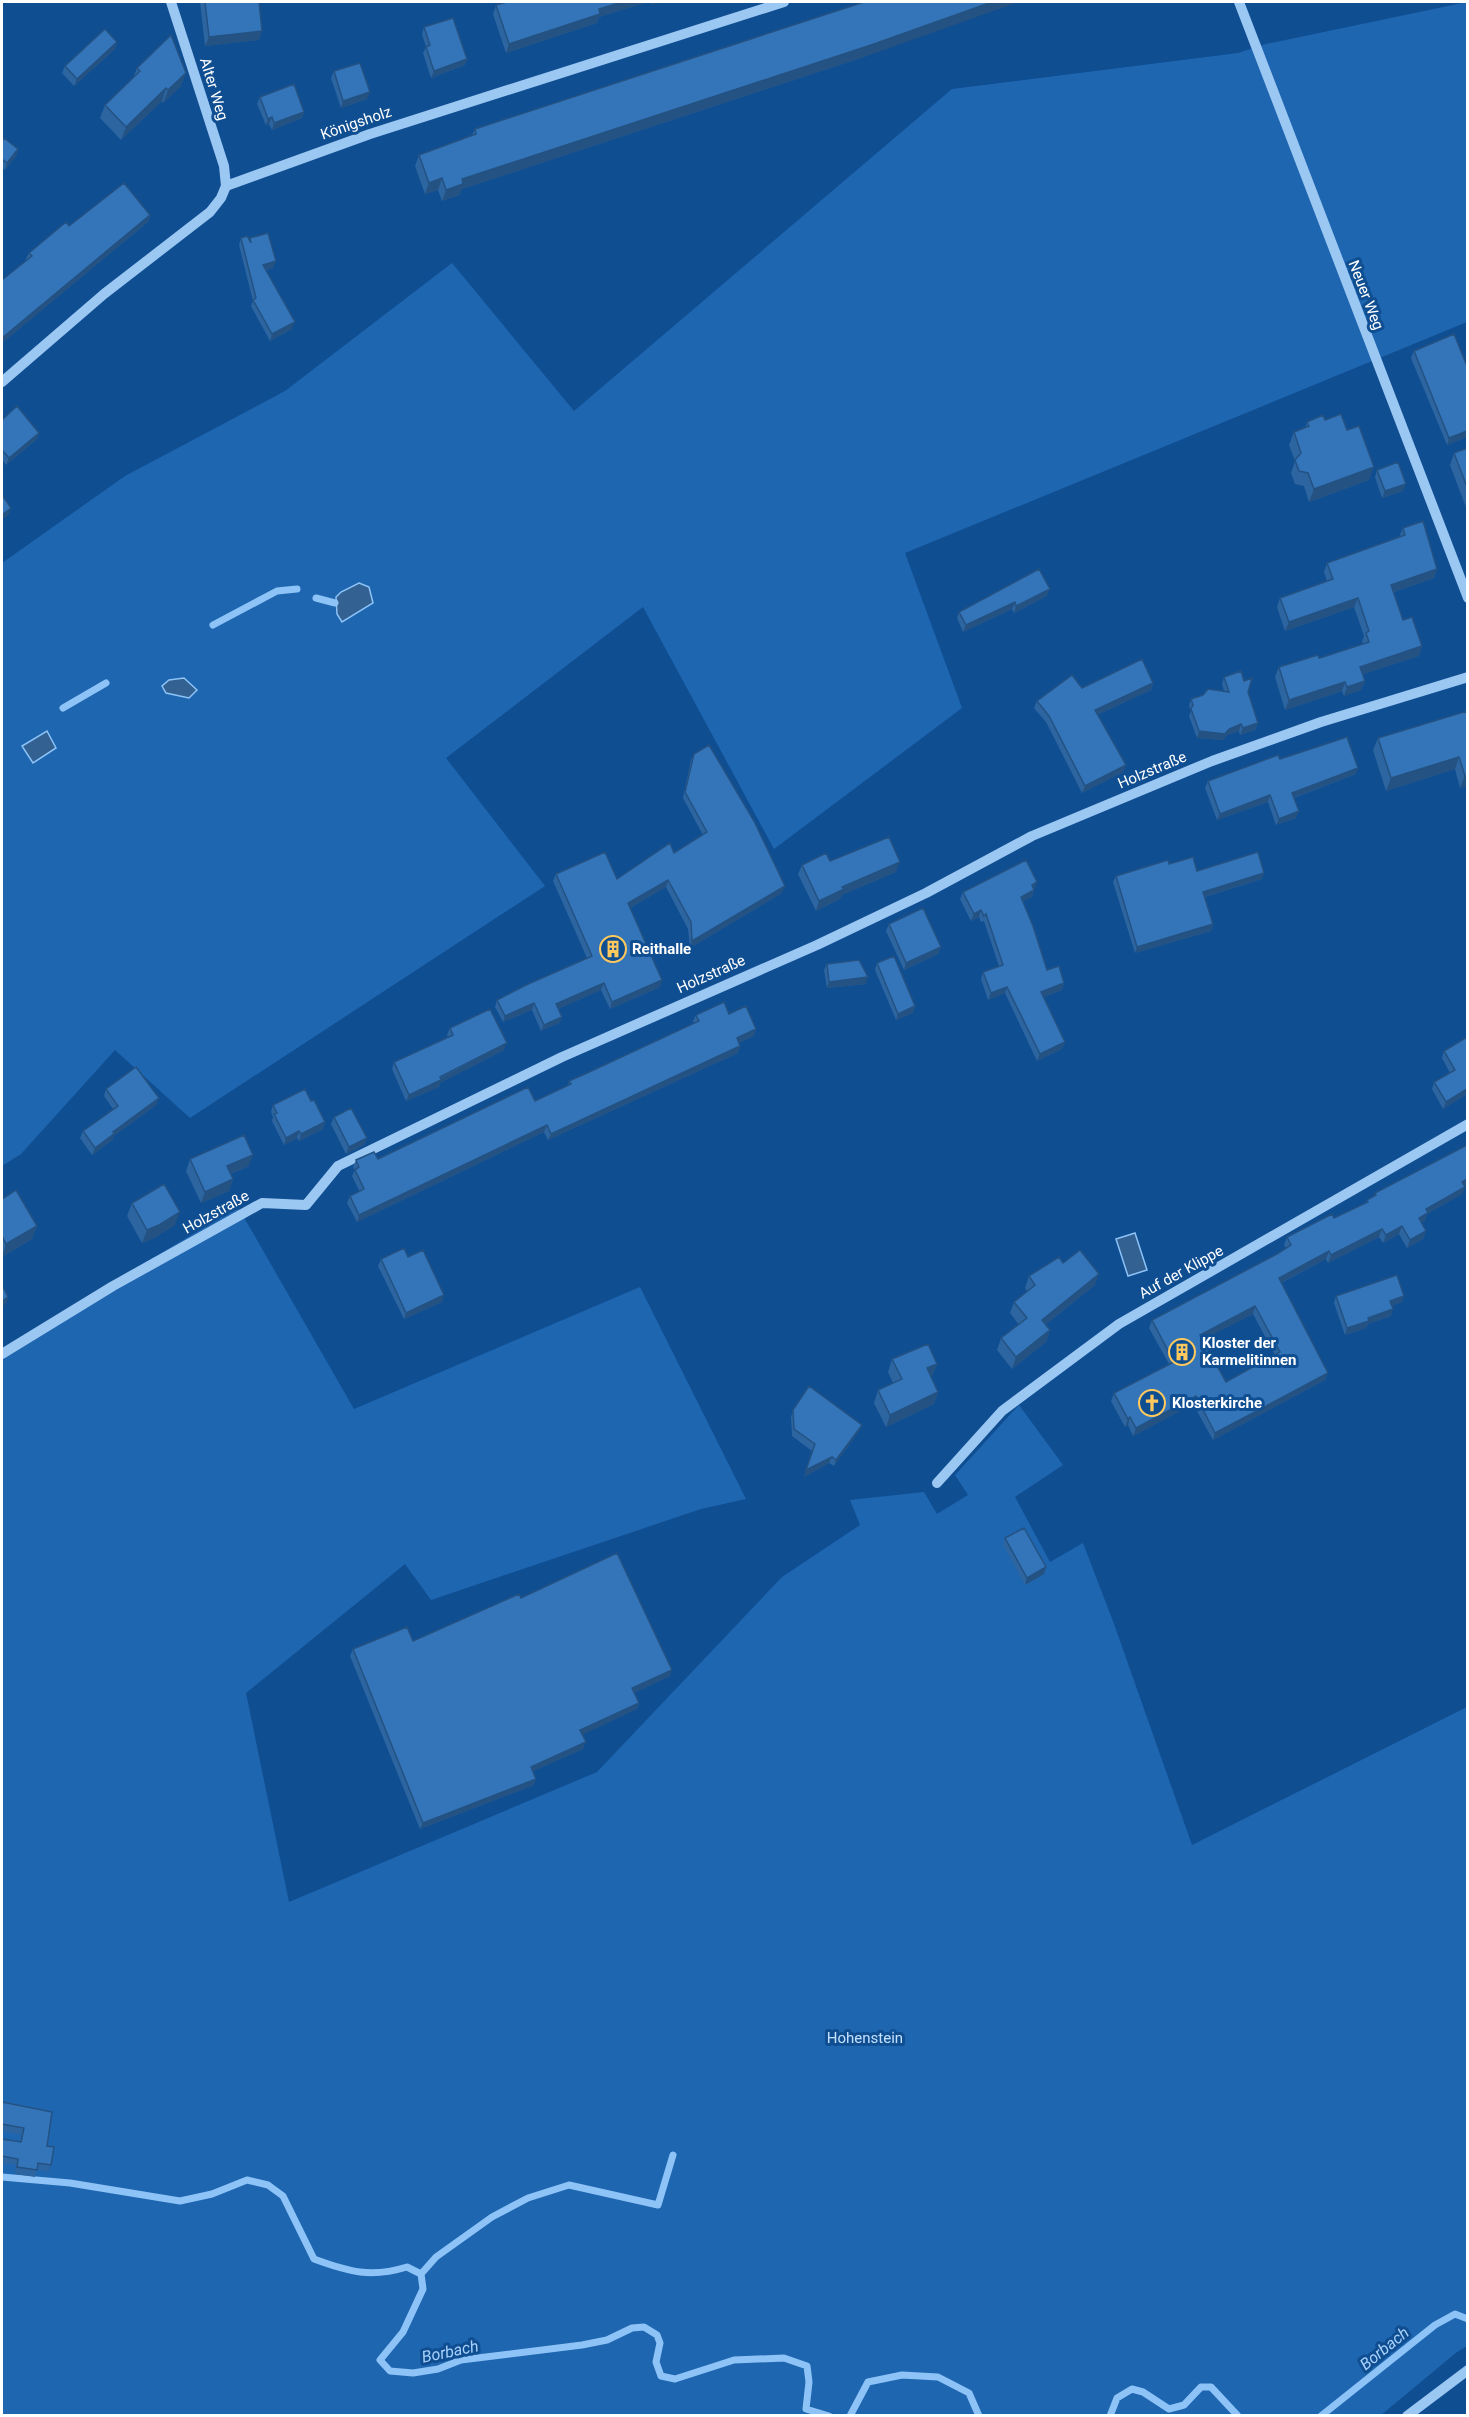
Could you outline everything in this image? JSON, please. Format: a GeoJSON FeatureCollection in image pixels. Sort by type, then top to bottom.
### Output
{"type":"FeatureCollection","features":[{"type":"Feature","properties":{"kind":"street","name":"Alter Weg"},"geometry":{"type":"LineString","coordinates":[[171,2],[224,166],[226,186]]}},
{"type":"Feature","properties":{"kind":"street","name":"Königsholz"},"geometry":{"type":"LineString","coordinates":[[226,186],[370,134],[784,2]]}},
{"type":"Feature","properties":{"kind":"street","name":"Neuer Weg"},"geometry":{"type":"LineString","coordinates":[[1239,2],[1467,598]]}},
{"type":"Feature","properties":{"kind":"street"},"geometry":{"type":"LineString","coordinates":[[2,382],[104,294],[210,212],[221,198],[226,186]]}},
{"type":"Feature","properties":{"kind":"street","name":"Holzstraße"},"geometry":{"type":"LineString","coordinates":[[2,1353],[113,1286],[262,1203],[306,1205],[338,1166],[562,1058],[817,945],[926,893],[1032,836],[1212,761],[1321,722],[1467,677]]}},
{"type":"Feature","properties":{"kind":"street","name":"Auf der Klippe"},"geometry":{"type":"LineString","coordinates":[[937,1483],[1002,1411],[1119,1324],[1467,1124]]}},
{"type":"Feature","properties":{"kind":"street"},"geometry":{"type":"LineString","coordinates":[[1407,2415],[1467,2370]]}},
{"type":"Feature","properties":{"kind":"green space"},"geometry":{"type":"Polygon","coordinates":[[[1467,2],[1467,322],[905,553],[962,708],[774,849],[643,607],[446,758],[545,886],[190,1118],[115,1050],[21,1154],[2,1166],[2,563],[125,476],[285,391],[452,263],[574,411],[952,89],[1238,53],[1266,44],[1467,2]]]}},
{"type":"Feature","properties":{"kind":"green space","name":"Hohenstein"},"geometry":{"type":"Polygon","coordinates":[[[238,1207],[354,1409],[640,1287],[746,1499],[701,1509],[431,1600],[405,1564],[246,1693],[289,1902],[597,1772],[782,1577],[860,1525],[850,1500],[924,1492],[937,1514],[968,1495],[955,1475],[1019,1405],[1063,1465],[1015,1497],[1050,1562],[1083,1543],[1192,1845],[1467,1707],[1467,2346],[1381,2415],[2,2416],[2,1357],[103,1288],[238,1207]]]}},
{"type":"Feature","properties":{"kind":"shaded area"},"geometry":{"type":"Polygon","coordinates":[[[359,583],[369,587],[373,603],[342,622],[337,614],[336,597],[359,583]]]}},
{"type":"Feature","properties":{"kind":"shaded area"},"geometry":{"type":"Polygon","coordinates":[[[184,678],[197,690],[189,698],[166,693],[162,686],[169,680],[184,678]]]}},
{"type":"Feature","properties":{"kind":"shaded area"},"geometry":{"type":"Polygon","coordinates":[[[47,731],[56,748],[33,763],[22,746],[47,731]]]}},
{"type":"Feature","properties":{"kind":"shaded area"},"geometry":{"type":"Polygon","coordinates":[[[1135,1233],[1147,1270],[1128,1276],[1116,1239],[1135,1233]]]}},
{"type":"Feature","properties":{"kind":"building"},"geometry":{"type":"Polygon","coordinates":[[[205,2],[259,2],[262,31],[209,37],[205,2]]]}},
{"type":"Feature","properties":{"kind":"building"},"geometry":{"type":"Polygon","coordinates":[[[507,2],[622,2],[599,9],[600,14],[509,44],[496,5],[507,2]]]}},
{"type":"Feature","properties":{"kind":"building"},"geometry":{"type":"Polygon","coordinates":[[[864,2],[992,2],[871,45],[462,179],[463,184],[446,190],[442,178],[429,183],[419,155],[476,134],[475,129],[864,2]]]}},
{"type":"Feature","properties":{"kind":"building"},"geometry":{"type":"Polygon","coordinates":[[[453,18],[467,59],[434,71],[426,47],[430,45],[424,27],[453,18]]]}},
{"type":"Feature","properties":{"kind":"building"},"geometry":{"type":"Polygon","coordinates":[[[105,29],[117,42],[77,79],[65,66],[105,29]]]}},
{"type":"Feature","properties":{"kind":"building"},"geometry":{"type":"Polygon","coordinates":[[[171,35],[186,73],[168,90],[166,88],[126,127],[105,105],[140,71],[137,68],[171,35]]]}},
{"type":"Feature","properties":{"kind":"building"},"geometry":{"type":"Polygon","coordinates":[[[360,63],[370,92],[343,101],[334,71],[360,63]]]}},
{"type":"Feature","properties":{"kind":"building"},"geometry":{"type":"Polygon","coordinates":[[[294,84],[304,112],[274,123],[272,117],[268,119],[260,97],[294,84]]]}},
{"type":"Feature","properties":{"kind":"building"},"geometry":{"type":"Polygon","coordinates":[[[4,138],[18,149],[7,163],[2,159],[4,138]]]}},
{"type":"Feature","properties":{"kind":"building"},"geometry":{"type":"Polygon","coordinates":[[[124,183],[150,215],[2,338],[2,280],[32,256],[29,253],[66,222],[69,226],[124,183]]]}},
{"type":"Feature","properties":{"kind":"building"},"geometry":{"type":"Polygon","coordinates":[[[268,233],[276,261],[263,265],[295,322],[272,334],[253,300],[256,298],[241,238],[247,236],[251,243],[250,238],[268,233]]]}},
{"type":"Feature","properties":{"kind":"building"},"geometry":{"type":"Polygon","coordinates":[[[1454,334],[1467,366],[1467,431],[1449,438],[1414,351],[1454,334]]]}},
{"type":"Feature","properties":{"kind":"building"},"geometry":{"type":"Polygon","coordinates":[[[17,406],[39,433],[9,458],[2,450],[2,420],[17,406]]]}},
{"type":"Feature","properties":{"kind":"building"},"geometry":{"type":"Polygon","coordinates":[[[1341,414],[1347,430],[1359,426],[1374,467],[1314,489],[1308,473],[1299,471],[1295,460],[1301,453],[1294,432],[1309,426],[1307,422],[1323,415],[1325,420],[1341,414]]]}},
{"type":"Feature","properties":{"kind":"building"},"geometry":{"type":"Polygon","coordinates":[[[1467,448],[1467,487],[1454,453],[1467,448]]]}},
{"type":"Feature","properties":{"kind":"building"},"geometry":{"type":"Polygon","coordinates":[[[1398,462],[1406,484],[1385,491],[1377,470],[1398,462]]]}},
{"type":"Feature","properties":{"kind":"building"},"geometry":{"type":"Polygon","coordinates":[[[2,495],[11,508],[2,515],[2,495]]]}},
{"type":"Feature","properties":{"kind":"building"},"geometry":{"type":"Polygon","coordinates":[[[1423,521],[1437,569],[1391,585],[1403,620],[1412,617],[1422,646],[1360,667],[1365,681],[1347,687],[1345,682],[1289,700],[1279,667],[1318,655],[1319,658],[1323,657],[1369,642],[1366,633],[1369,631],[1358,598],[1289,622],[1280,598],[1333,579],[1327,563],[1405,535],[1403,528],[1423,521]]]}},
{"type":"Feature","properties":{"kind":"building"},"geometry":{"type":"Polygon","coordinates":[[[1039,569],[1050,589],[1016,606],[1015,602],[966,625],[959,612],[1039,569]]]}},
{"type":"Feature","properties":{"kind":"building"},"geometry":{"type":"Polygon","coordinates":[[[1142,659],[1153,683],[1095,710],[1126,765],[1085,786],[1049,716],[1037,701],[1072,675],[1082,688],[1142,659]]]}},
{"type":"Feature","properties":{"kind":"building"},"geometry":{"type":"Polygon","coordinates":[[[1241,671],[1244,681],[1252,678],[1248,692],[1258,723],[1243,728],[1241,724],[1229,729],[1225,734],[1199,731],[1191,709],[1193,705],[1191,699],[1203,695],[1208,689],[1229,692],[1224,677],[1241,671]]]}},
{"type":"Feature","properties":{"kind":"building"},"geometry":{"type":"Polygon","coordinates":[[[1467,711],[1467,775],[1465,776],[1459,757],[1391,778],[1378,738],[1467,711]]]}},
{"type":"Feature","properties":{"kind":"building"},"geometry":{"type":"Polygon","coordinates":[[[1347,737],[1358,768],[1292,793],[1299,811],[1279,819],[1270,795],[1220,814],[1208,781],[1278,755],[1280,759],[1347,737]]]}},
{"type":"Feature","properties":{"kind":"building"},"geometry":{"type":"Polygon","coordinates":[[[709,745],[754,821],[785,886],[692,941],[691,922],[668,880],[628,903],[662,980],[612,1002],[604,983],[556,1004],[562,1017],[544,1025],[534,1003],[505,1016],[497,1000],[592,956],[556,874],[605,852],[617,879],[670,843],[674,853],[707,832],[685,792],[694,754],[709,745]]]}},
{"type":"Feature","properties":{"kind":"building"},"geometry":{"type":"Polygon","coordinates":[[[889,837],[900,862],[842,887],[844,889],[819,901],[802,865],[826,853],[830,861],[889,837]]]}},
{"type":"Feature","properties":{"kind":"building"},"geometry":{"type":"Polygon","coordinates":[[[1258,852],[1264,873],[1203,892],[1213,924],[1137,947],[1116,876],[1168,860],[1169,864],[1193,857],[1197,871],[1258,852]]]}},
{"type":"Feature","properties":{"kind":"building"},"geometry":{"type":"Polygon","coordinates":[[[1026,860],[1037,882],[1032,885],[1034,890],[1021,897],[1047,970],[1059,966],[1064,983],[1041,992],[1065,1042],[1040,1054],[1007,987],[991,993],[983,972],[1003,965],[986,914],[984,916],[981,910],[974,914],[963,892],[1026,860]]]}},
{"type":"Feature","properties":{"kind":"building"},"geometry":{"type":"Polygon","coordinates":[[[923,908],[941,947],[906,963],[889,924],[923,908]]]}},
{"type":"Feature","properties":{"kind":"building"},"geometry":{"type":"Polygon","coordinates":[[[894,956],[915,1006],[898,1014],[877,963],[894,956]]]}},
{"type":"Feature","properties":{"kind":"building"},"geometry":{"type":"Polygon","coordinates":[[[859,960],[868,977],[829,982],[827,964],[859,960]]]}},
{"type":"Feature","properties":{"kind":"building"},"geometry":{"type":"Polygon","coordinates":[[[724,1002],[729,1014],[746,1006],[756,1029],[737,1038],[740,1046],[551,1134],[547,1125],[359,1215],[350,1196],[364,1189],[355,1170],[359,1167],[356,1160],[374,1152],[378,1159],[528,1087],[535,1101],[571,1084],[569,1081],[699,1021],[696,1015],[724,1002]]]}},
{"type":"Feature","properties":{"kind":"building"},"geometry":{"type":"Polygon","coordinates":[[[490,1009],[507,1043],[409,1095],[394,1062],[453,1035],[450,1028],[490,1009]]]}},
{"type":"Feature","properties":{"kind":"building"},"geometry":{"type":"Polygon","coordinates":[[[1467,1037],[1467,1089],[1446,1102],[1434,1082],[1455,1070],[1444,1051],[1467,1037]]]}},
{"type":"Feature","properties":{"kind":"building"},"geometry":{"type":"Polygon","coordinates":[[[136,1067],[159,1098],[95,1148],[83,1131],[118,1106],[106,1089],[136,1067]]]}},
{"type":"Feature","properties":{"kind":"building"},"geometry":{"type":"Polygon","coordinates":[[[305,1089],[311,1101],[314,1100],[325,1122],[301,1134],[299,1131],[286,1138],[274,1114],[277,1113],[273,1105],[305,1089]]]}},
{"type":"Feature","properties":{"kind":"building"},"geometry":{"type":"Polygon","coordinates":[[[351,1108],[367,1138],[349,1147],[334,1117],[351,1108]]]}},
{"type":"Feature","properties":{"kind":"building"},"geometry":{"type":"Polygon","coordinates":[[[244,1135],[253,1155],[227,1166],[233,1179],[205,1192],[190,1159],[244,1135]]]}},
{"type":"Feature","properties":{"kind":"building"},"geometry":{"type":"Polygon","coordinates":[[[1467,1145],[1467,1179],[1462,1182],[1465,1187],[1426,1209],[1428,1213],[1419,1218],[1426,1231],[1410,1240],[1402,1226],[1386,1235],[1382,1229],[1331,1255],[1329,1251],[1279,1278],[1328,1373],[1215,1433],[1196,1396],[1136,1428],[1130,1417],[1128,1419],[1114,1393],[1174,1362],[1152,1320],[1277,1254],[1291,1245],[1287,1237],[1332,1214],[1334,1218],[1368,1202],[1367,1200],[1376,1195],[1375,1193],[1467,1145]],[[1255,1306],[1200,1335],[1226,1382],[1280,1352],[1255,1306]]]}},
{"type":"Feature","properties":{"kind":"building"},"geometry":{"type":"Polygon","coordinates":[[[164,1184],[180,1212],[147,1230],[132,1203],[164,1184]]]}},
{"type":"Feature","properties":{"kind":"building"},"geometry":{"type":"Polygon","coordinates":[[[16,1190],[37,1226],[6,1244],[2,1236],[2,1199],[16,1190]]]}},
{"type":"Feature","properties":{"kind":"building"},"geometry":{"type":"Polygon","coordinates":[[[404,1248],[408,1257],[423,1250],[444,1295],[406,1313],[381,1259],[404,1248]]]}},
{"type":"Feature","properties":{"kind":"building"},"geometry":{"type":"Polygon","coordinates":[[[1080,1250],[1099,1274],[1042,1320],[1050,1330],[1016,1357],[1001,1338],[1027,1318],[1014,1302],[1035,1285],[1029,1276],[1059,1257],[1063,1263],[1080,1250]]]}},
{"type":"Feature","properties":{"kind":"building"},"geometry":{"type":"Polygon","coordinates":[[[1397,1275],[1404,1296],[1390,1301],[1393,1309],[1368,1318],[1369,1321],[1347,1328],[1336,1296],[1397,1275]]]}},
{"type":"Feature","properties":{"kind":"building"},"geometry":{"type":"Polygon","coordinates":[[[2,1285],[8,1297],[2,1301],[2,1285]]]}},
{"type":"Feature","properties":{"kind":"building"},"geometry":{"type":"Polygon","coordinates":[[[928,1344],[937,1364],[927,1368],[938,1392],[890,1415],[878,1390],[902,1379],[892,1359],[928,1344]]]}},
{"type":"Feature","properties":{"kind":"building"},"geometry":{"type":"Polygon","coordinates":[[[809,1386],[862,1425],[836,1460],[832,1457],[806,1470],[815,1444],[794,1429],[793,1410],[809,1386]]]}},
{"type":"Feature","properties":{"kind":"building"},"geometry":{"type":"Polygon","coordinates":[[[1024,1528],[1046,1567],[1027,1578],[1005,1538],[1024,1528]]]}},
{"type":"Feature","properties":{"kind":"building"},"geometry":{"type":"Polygon","coordinates":[[[617,1553],[672,1670],[632,1688],[639,1703],[580,1730],[586,1742],[531,1767],[536,1779],[423,1823],[353,1649],[407,1627],[413,1641],[519,1594],[521,1598],[617,1553]]]}},
{"type":"Feature","properties":{"kind":"building"},"geometry":{"type":"Polygon","coordinates":[[[2,2102],[52,2112],[47,2146],[54,2147],[51,2165],[38,2163],[37,2170],[17,2167],[18,2159],[2,2156],[2,2139],[21,2142],[24,2128],[2,2124],[2,2102]]]}},
{"type":"Feature","properties":{"kind":"waterway"},"geometry":{"type":"LineString","coordinates":[[213,625],[277,591],[297,589]]}},
{"type":"Feature","properties":{"kind":"waterway"},"geometry":{"type":"LineString","coordinates":[[316,598],[335,603]]}},
{"type":"Feature","properties":{"kind":"waterway"},"geometry":{"type":"LineString","coordinates":[[63,708],[106,683]]}},
{"type":"Feature","properties":{"kind":"waterway"},"geometry":{"type":"LineString","coordinates":[[421,2274],[436,2257],[492,2217],[528,2198],[569,2185],[658,2205],[673,2155]]}},
{"type":"Feature","properties":{"kind":"waterway","name":"Borbach"},"geometry":{"type":"LineString","coordinates":[[2,2177],[70,2183],[180,2201],[212,2194],[247,2180],[268,2185],[283,2196],[314,2259],[360,2272],[382,2272],[407,2267],[421,2274],[423,2289],[403,2332],[380,2360],[390,2371],[413,2373],[438,2369],[461,2360],[582,2345],[607,2340],[632,2328],[644,2327],[657,2335],[660,2343],[656,2362],[661,2376],[675,2379],[734,2360],[784,2358],[807,2366],[809,2382],[806,2409],[829,2416]]}},
{"type":"Feature","properties":{"kind":"waterway","name":"Borbach"},"geometry":{"type":"LineString","coordinates":[[1321,2416],[1435,2325],[1455,2314],[1468,2319]]}},
{"type":"Feature","properties":{"kind":"waterway","name":"Borbach"},"geometry":{"type":"LineString","coordinates":[[850,2416],[868,2382],[902,2375],[938,2377],[969,2393],[979,2416]]}},
{"type":"Feature","properties":{"kind":"waterway","name":"Borbach"},"geometry":{"type":"LineString","coordinates":[[1110,2416],[1117,2398],[1132,2389],[1143,2392],[1169,2409],[1184,2405],[1201,2387],[1211,2387],[1238,2416]]}},
{"type":"Feature","properties":{"kind":"place","name":"Reithalle"},"geometry":{"type":"Point","coordinates":[613,949]}},
{"type":"Feature","properties":{"kind":"place","name":"Kloster der Karmelitinnen"},"geometry":{"type":"Point","coordinates":[1182,1352]}},
{"type":"Feature","properties":{"kind":"place","name":"Klosterkirche"},"geometry":{"type":"Point","coordinates":[1152,1403]}}]}
